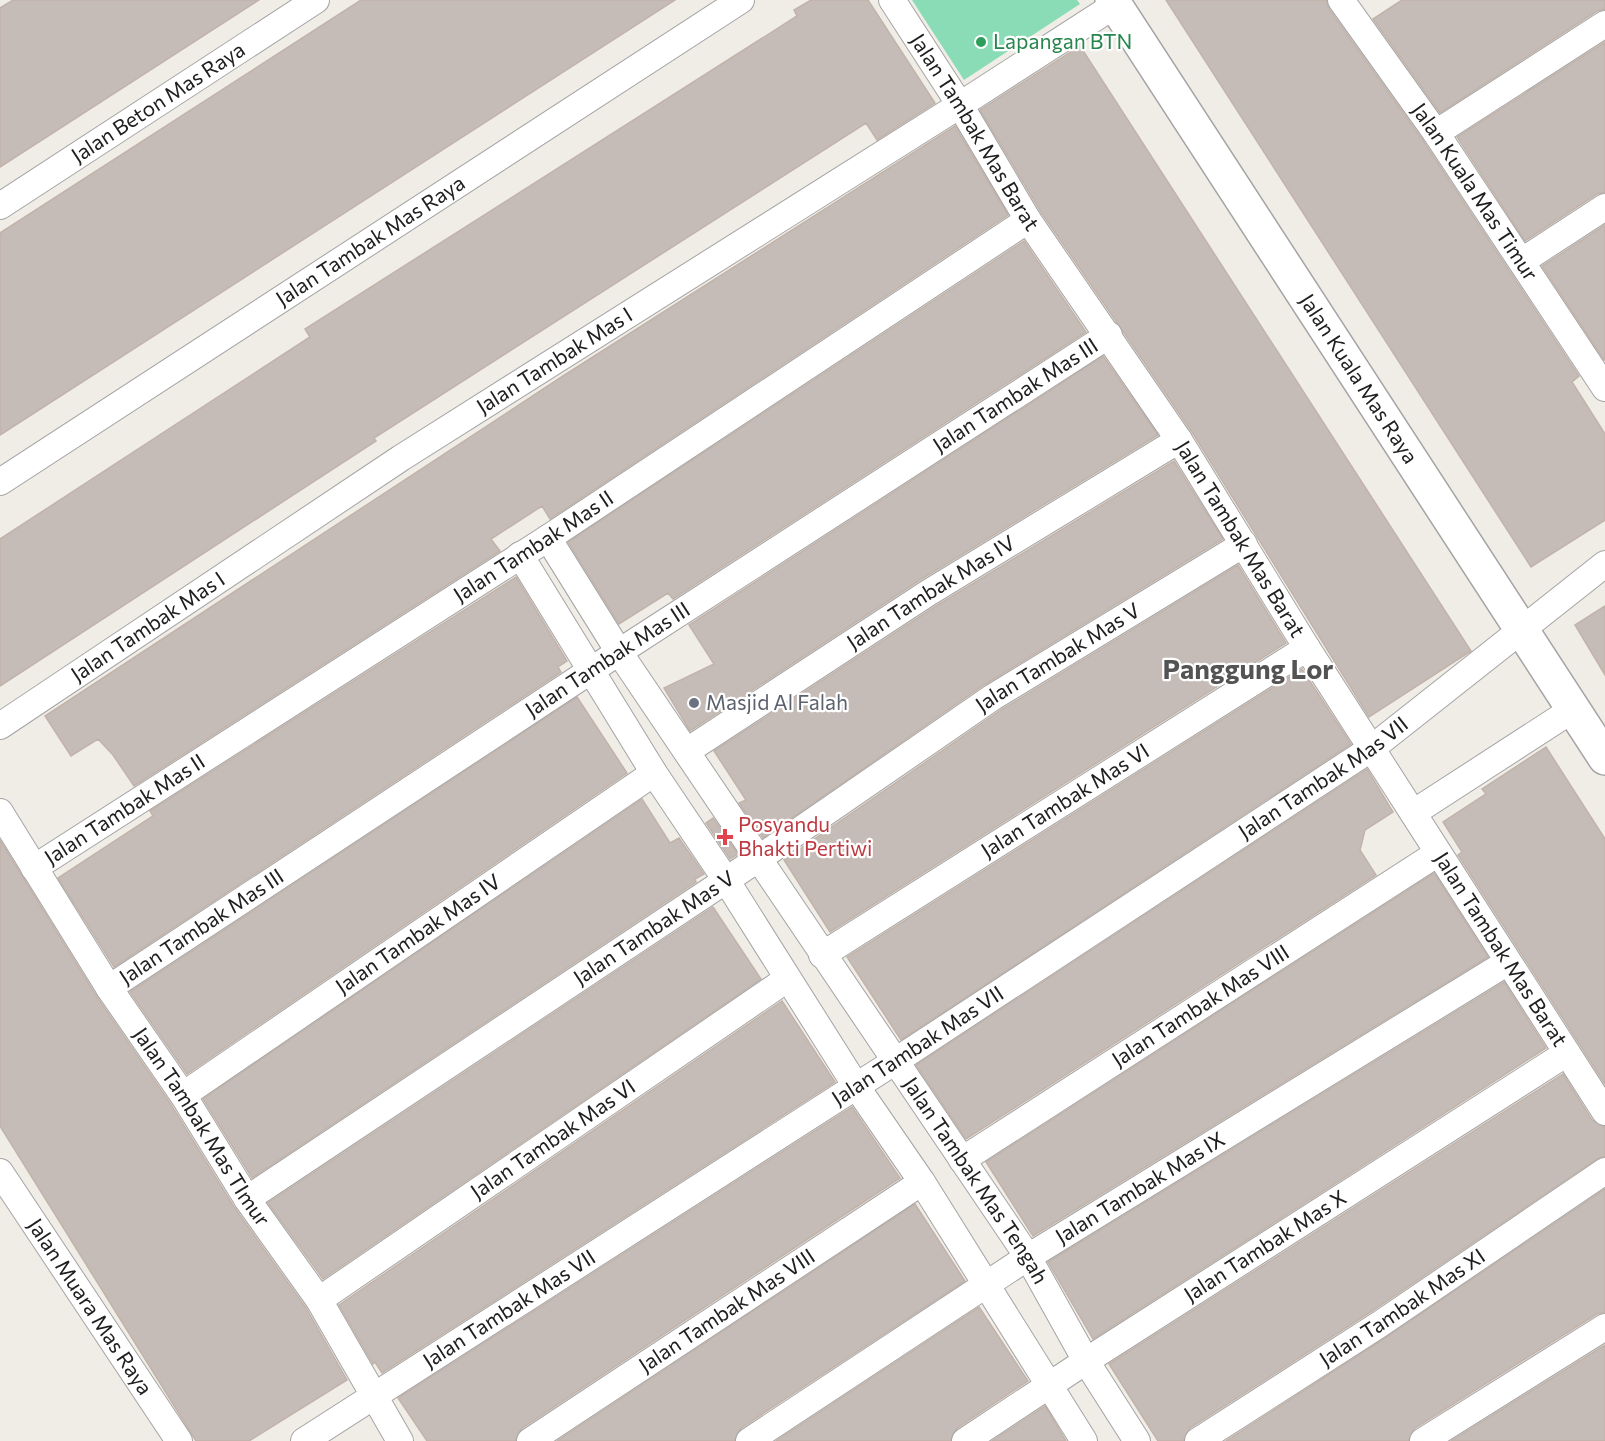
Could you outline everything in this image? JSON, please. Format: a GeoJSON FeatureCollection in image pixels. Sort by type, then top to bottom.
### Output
{"type":"FeatureCollection","features":[{"type":"Feature","properties":{"kind":"street","name":"Jalan Beton Mas Raya"},"geometry":{"type":"LineString","coordinates":[[0,206],[316,0]]}},
{"type":"Feature","properties":{"kind":"street","name":"Jalan Tambak Mas Raya"},"geometry":{"type":"LineString","coordinates":[[0,482],[741,0]]}},
{"type":"Feature","properties":{"kind":"street","name":"Jalan Tambak Mas Barat"},"geometry":{"type":"LineString","coordinates":[[892,0],[960,105],[1028,220],[1179,440],[1307,648],[1605,1112]]}},
{"type":"Feature","properties":{"kind":"street","name":"Jalan Tambak Mas I"},"geometry":{"type":"LineString","coordinates":[[0,726],[400,458],[960,105],[1113,2]]}},
{"type":"Feature","properties":{"kind":"street","name":"Jalan Kuala Mas Raya"},"geometry":{"type":"LineString","coordinates":[[1113,2],[1605,758]]}},
{"type":"Feature","properties":{"kind":"street","name":"Jalan Kuala Mas Timur"},"geometry":{"type":"LineString","coordinates":[[1353,4],[1436,133],[1604,384]]}},
{"type":"Feature","properties":{"kind":"street"},"geometry":{"type":"LineString","coordinates":[[1436,133],[1605,24]]}},
{"type":"Feature","properties":{"kind":"street"},"geometry":{"type":"LineString","coordinates":[[1522,261],[1605,207]]}},
{"type":"Feature","properties":{"kind":"street","name":"Jalan Tambak Mas II"},"geometry":{"type":"LineString","coordinates":[[34,868],[548,538],[1028,220]]}},
{"type":"Feature","properties":{"kind":"street","name":"Jalan Tambak Mas III"},"geometry":{"type":"LineString","coordinates":[[109,988],[618,652],[1109,335]]}},
{"type":"Feature","properties":{"kind":"street","name":"Jalan Tambak Mas IV"},"geometry":{"type":"LineString","coordinates":[[687,751],[928,593],[1179,440]]}},
{"type":"Feature","properties":{"kind":"street","name":"Jalan Tambak Mas Tengah"},"geometry":{"type":"LineString","coordinates":[[548,538],[618,652],[1028,1257],[1086,1360],[1137,1441]]}},
{"type":"Feature","properties":{"kind":"street","name":"Jalan Tambak Mas V"},"geometry":{"type":"LineString","coordinates":[[247,1199],[758,859],[993,697],[1244,544]]}},
{"type":"Feature","properties":{"kind":"street","name":"Jalan Tambak Mas Tengah"},"geometry":{"type":"LineString","coordinates":[[520,555],[589,671],[726,880],[856,1086],[922,1182],[1084,1441]]}},
{"type":"Feature","properties":{"kind":"street","name":"Jalan Tambak Mas VII"},"geometry":{"type":"LineString","coordinates":[[304,1441],[894,1062],[1372,748],[1605,564]]}},
{"type":"Feature","properties":{"kind":"street","name":"Jalan Tambak Mas VI"},"geometry":{"type":"LineString","coordinates":[[822,955],[1307,648]]}},
{"type":"Feature","properties":{"kind":"street"},"geometry":{"type":"LineString","coordinates":[[1413,813],[1572,710]]}},
{"type":"Feature","properties":{"kind":"street","name":"Jalan Tambak Mas IV"},"geometry":{"type":"LineString","coordinates":[[183,1095],[654,773]]}},
{"type":"Feature","properties":{"kind":"street","name":"Jalan Tambak Mas TImur"},"geometry":{"type":"LineString","coordinates":[[0,812],[109,988],[183,1095],[247,1199],[319,1300],[400,1441]]}},
{"type":"Feature","properties":{"kind":"street","name":"Jalan Tambak Mas VIII"},"geometry":{"type":"LineString","coordinates":[[963,1160],[1438,853]]}},
{"type":"Feature","properties":{"kind":"street","name":"Jalan Tambak Mas IX"},"geometry":{"type":"LineString","coordinates":[[749,1441],[1028,1257],[1508,962]]}},
{"type":"Feature","properties":{"kind":"street","name":"Jalan Tambak Mas VI"},"geometry":{"type":"LineString","coordinates":[[319,1300],[787,979]]}},
{"type":"Feature","properties":{"kind":"street","name":"Jalan Tambak Mas X"},"geometry":{"type":"LineString","coordinates":[[965,1441],[1086,1360],[1568,1053]]}},
{"type":"Feature","properties":{"kind":"street","name":"Jalan Tambak Mas XI"},"geometry":{"type":"LineString","coordinates":[[1198,1441],[1380,1324],[1605,1171]]}},
{"type":"Feature","properties":{"kind":"street","name":"Jalan Muara Mas Raya"},"geometry":{"type":"LineString","coordinates":[[0,1172],[179,1441]]}},
{"type":"Feature","properties":{"kind":"street","name":"Jalan Tambak Mas VIII"},"geometry":{"type":"LineString","coordinates":[[530,1441],[922,1182]]}},
{"type":"Feature","properties":{"kind":"street"},"geometry":{"type":"LineString","coordinates":[[1423,1441],[1605,1326]]}},
{"type":"Feature","properties":{"kind":"green space","name":"Lapangan BTN"},"geometry":{"type":"Polygon","coordinates":[[[912,0],[1077,0],[1080,4],[964,80],[912,0]]]}},
{"type":"Feature","properties":{"kind":"building"},"geometry":{"type":"Polygon","coordinates":[[[13,0],[259,0],[0,167],[0,8],[13,0]]]}},
{"type":"Feature","properties":{"kind":"building"},"geometry":{"type":"Polygon","coordinates":[[[361,0],[675,0],[0,435],[0,233],[361,0]]]}},
{"type":"Feature","properties":{"kind":"building"},"geometry":{"type":"Polygon","coordinates":[[[811,0],[868,0],[935,103],[877,140],[866,123],[374,438],[376,441],[0,686],[0,539],[310,337],[305,329],[797,16],[794,10],[811,0]]]}},
{"type":"Feature","properties":{"kind":"building"},"geometry":{"type":"Polygon","coordinates":[[[1166,0],[1326,0],[1329,9],[1424,142],[1579,376],[1572,382],[1605,434],[1605,520],[1531,567],[1166,0]]]}},
{"type":"Feature","properties":{"kind":"building"},"geometry":{"type":"Polygon","coordinates":[[[1402,0],[1605,0],[1605,9],[1597,11],[1440,113],[1373,19],[1402,0]]]}},
{"type":"Feature","properties":{"kind":"building"},"geometry":{"type":"Polygon","coordinates":[[[1605,42],[1605,192],[1597,194],[1525,241],[1457,137],[1605,42]]]}},
{"type":"Feature","properties":{"kind":"building"},"geometry":{"type":"Polygon","coordinates":[[[1080,46],[1471,651],[1369,717],[1192,432],[1041,212],[980,110],[1080,46]]]}},
{"type":"Feature","properties":{"kind":"building"},"geometry":{"type":"Polygon","coordinates":[[[955,126],[1008,215],[550,519],[542,506],[491,539],[500,551],[134,786],[113,755],[98,739],[71,756],[45,716],[563,376],[955,126]]]}},
{"type":"Feature","properties":{"kind":"building"},"geometry":{"type":"Polygon","coordinates":[[[1605,225],[1605,359],[1604,360],[1542,266],[1605,225]]]}},
{"type":"Feature","properties":{"kind":"building"},"geometry":{"type":"Polygon","coordinates":[[[1024,241],[1086,332],[673,599],[668,593],[619,624],[568,542],[1024,241]]]}},
{"type":"Feature","properties":{"kind":"building"},"geometry":{"type":"Polygon","coordinates":[[[1103,356],[1158,435],[920,580],[690,731],[664,688],[714,664],[689,625],[1103,356]]]}},
{"type":"Feature","properties":{"kind":"building"},"geometry":{"type":"Polygon","coordinates":[[[1174,461],[1223,539],[984,685],[763,838],[739,803],[746,800],[714,751],[936,606],[1174,461]]]}},
{"type":"Feature","properties":{"kind":"building"},"geometry":{"type":"Polygon","coordinates":[[[1238,565],[1286,643],[830,932],[784,860],[1001,710],[1238,565]]]}},
{"type":"Feature","properties":{"kind":"building"},"geometry":{"type":"Polygon","coordinates":[[[516,577],[567,661],[558,667],[561,672],[114,967],[58,878],[153,816],[150,811],[516,577]]]}},
{"type":"Feature","properties":{"kind":"building"},"geometry":{"type":"Polygon","coordinates":[[[1605,606],[1605,675],[1575,625],[1605,606]]]}},
{"type":"Feature","properties":{"kind":"building"},"geometry":{"type":"Polygon","coordinates":[[[1302,669],[1351,744],[901,1040],[847,957],[1302,669]]]}},
{"type":"Feature","properties":{"kind":"building"},"geometry":{"type":"Polygon","coordinates":[[[577,697],[627,773],[187,1074],[130,992],[577,697]]]}},
{"type":"Feature","properties":{"kind":"building"},"geometry":{"type":"Polygon","coordinates":[[[1546,747],[1605,839],[1605,1084],[1458,855],[1462,852],[1443,822],[1486,794],[1482,789],[1546,747]]]}},
{"type":"Feature","properties":{"kind":"building"},"geometry":{"type":"Polygon","coordinates":[[[1367,769],[1393,812],[1365,830],[1360,850],[1376,875],[966,1139],[916,1065],[1367,769]]]}},
{"type":"Feature","properties":{"kind":"building"},"geometry":{"type":"Polygon","coordinates":[[[642,799],[670,843],[679,838],[704,874],[695,879],[696,882],[252,1178],[203,1099],[642,799]]]}},
{"type":"Feature","properties":{"kind":"building"},"geometry":{"type":"Polygon","coordinates":[[[713,818],[738,854],[730,859],[706,823],[713,818]]]}},
{"type":"Feature","properties":{"kind":"building"},"geometry":{"type":"Polygon","coordinates":[[[0,840],[97,997],[170,1103],[234,1207],[306,1308],[347,1380],[249,1441],[196,1441],[0,1126],[0,840]]]}},
{"type":"Feature","properties":{"kind":"building"},"geometry":{"type":"Polygon","coordinates":[[[1434,873],[1488,957],[1033,1236],[986,1162],[1434,873]]]}},
{"type":"Feature","properties":{"kind":"building"},"geometry":{"type":"Polygon","coordinates":[[[713,907],[761,979],[323,1279],[268,1203],[713,907]]]}},
{"type":"Feature","properties":{"kind":"building"},"geometry":{"type":"Polygon","coordinates":[[[1504,982],[1546,1048],[1093,1339],[1048,1262],[1504,982]]]}},
{"type":"Feature","properties":{"kind":"building"},"geometry":{"type":"Polygon","coordinates":[[[782,1001],[835,1082],[382,1373],[375,1362],[373,1364],[339,1305],[782,1001]]]}},
{"type":"Feature","properties":{"kind":"building"},"geometry":{"type":"Polygon","coordinates":[[[1563,1074],[1592,1120],[1605,1127],[1605,1156],[1597,1159],[1372,1311],[1190,1428],[1183,1441],[1158,1441],[1109,1364],[1563,1074]]]}},
{"type":"Feature","properties":{"kind":"building"},"geometry":{"type":"Polygon","coordinates":[[[852,1107],[900,1178],[522,1428],[515,1441],[427,1441],[398,1398],[852,1107]]]}},
{"type":"Feature","properties":{"kind":"building"},"geometry":{"type":"Polygon","coordinates":[[[1605,1189],[1605,1312],[1597,1314],[1415,1428],[1408,1441],[1226,1441],[1388,1336],[1605,1189]]]}},
{"type":"Feature","properties":{"kind":"building"},"geometry":{"type":"Polygon","coordinates":[[[915,1204],[965,1281],[741,1428],[734,1441],[557,1441],[915,1204]]]}},
{"type":"Feature","properties":{"kind":"building"},"geometry":{"type":"Polygon","coordinates":[[[979,1307],[1028,1381],[957,1428],[950,1441],[776,1441],[979,1307]]]}},
{"type":"Feature","properties":{"kind":"building"},"geometry":{"type":"Polygon","coordinates":[[[1605,1345],[1605,1441],[1451,1441],[1605,1345]]]}},
{"type":"Feature","properties":{"kind":"building"},"geometry":{"type":"Polygon","coordinates":[[[1045,1406],[1066,1441],[992,1441],[1045,1406]]]}},
{"type":"Feature","properties":{"kind":"place","name":"Lapangan BTN"},"geometry":{"type":"Point","coordinates":[981,42]}},
{"type":"Feature","properties":{"kind":"place","name":"Masjid Al Falah"},"geometry":{"type":"Point","coordinates":[694,703]}},
{"type":"Feature","properties":{"kind":"place","name":"Posyandu Bhakti Pertiwi"},"geometry":{"type":"Point","coordinates":[725,837]}},
{"type":"Feature","properties":{"kind":"district","name":"Panggung Lor"},"geometry":{"type":"Point","coordinates":[1248,670]}}]}
